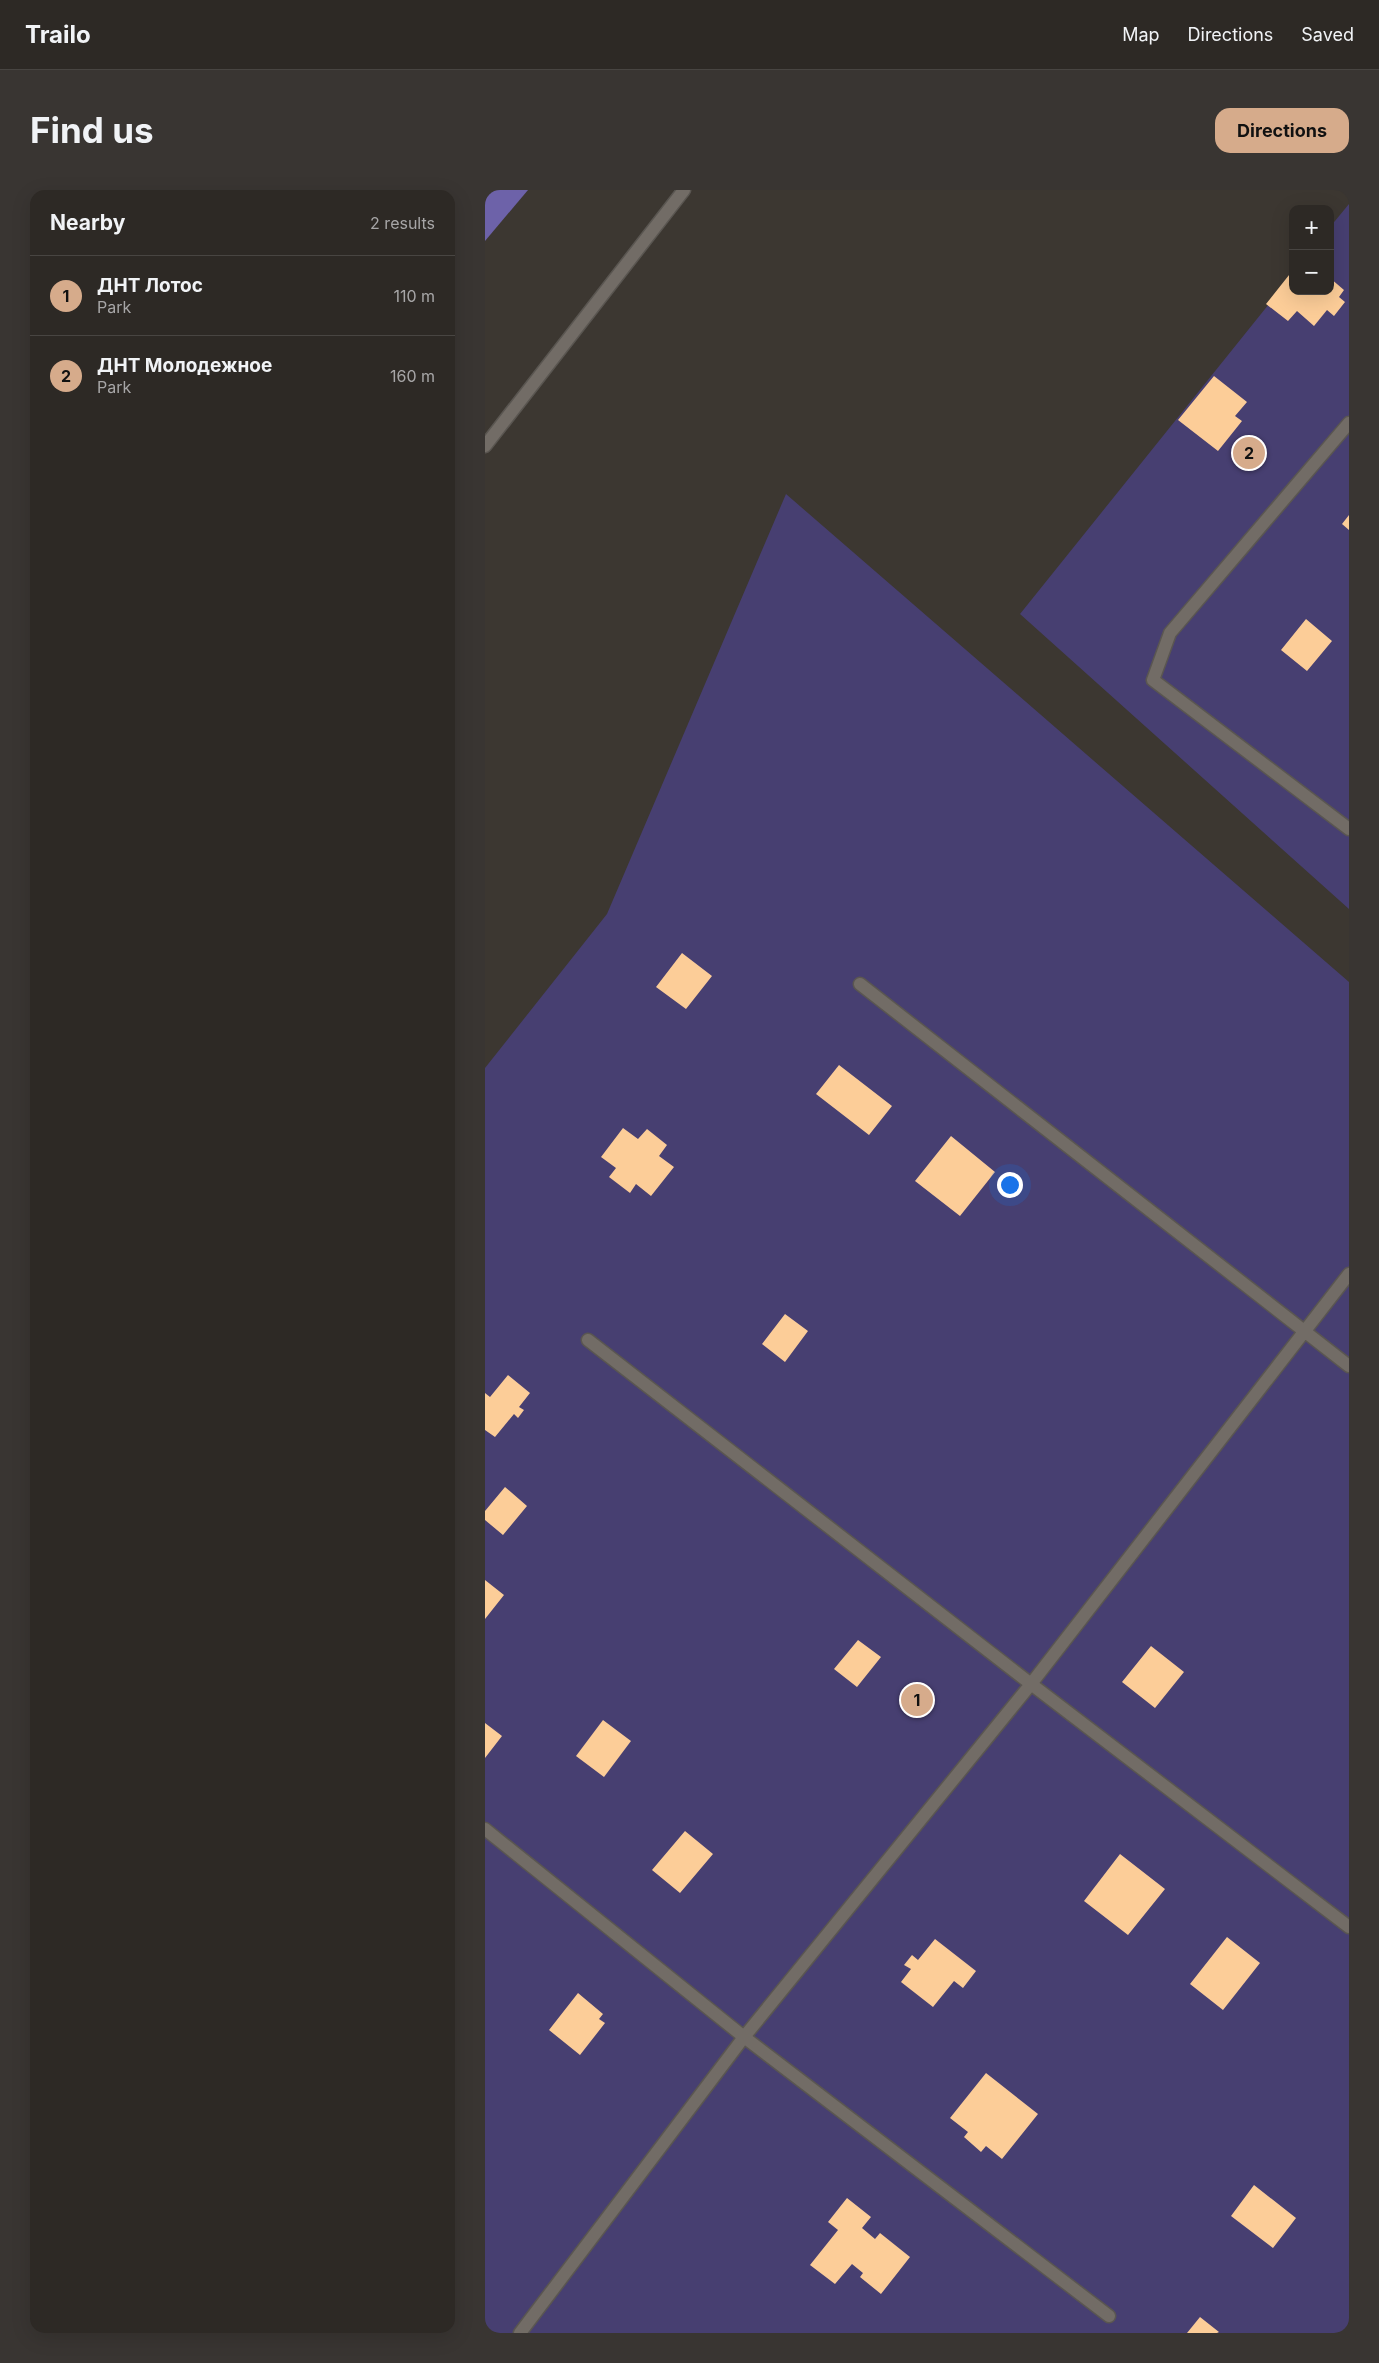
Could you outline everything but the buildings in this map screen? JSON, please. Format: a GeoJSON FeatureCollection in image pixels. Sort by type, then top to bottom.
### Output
{"type":"FeatureCollection","features":[{"type":"Feature","properties":{"kind":"street"},"geometry":{"type":"LineString","coordinates":[[485,446],[685,190]]}},
{"type":"Feature","properties":{"kind":"street"},"geometry":{"type":"LineString","coordinates":[[1349,423],[1170,633],[1153,680],[1349,829]]}},
{"type":"Feature","properties":{"kind":"street"},"geometry":{"type":"LineString","coordinates":[[860,984],[1349,1366]]}},
{"type":"Feature","properties":{"kind":"street"},"geometry":{"type":"LineString","coordinates":[[521,2333],[745,2037],[1031,1684],[1303,1330],[1349,1274]]}},
{"type":"Feature","properties":{"kind":"street"},"geometry":{"type":"LineString","coordinates":[[588,1340],[1031,1684],[1349,1927]]}},
{"type":"Feature","properties":{"kind":"street"},"geometry":{"type":"LineString","coordinates":[[485,1829],[745,2037],[1109,2316]]}},
{"type":"Feature","properties":{"kind":"shaded area"},"geometry":{"type":"Polygon","coordinates":[[[485,190],[528,190],[485,241],[485,190]]]}},
{"type":"Feature","properties":{"kind":"shaded area"},"geometry":{"type":"Polygon","coordinates":[[[1349,204],[1349,909],[1020,614],[1289,279],[1289,295],[1334,295],[1334,222],[1349,204]]]}},
{"type":"Feature","properties":{"kind":"shaded area"},"geometry":{"type":"Polygon","coordinates":[[[786,494],[1349,982],[1349,2333],[485,2333],[485,1068],[607,914],[786,494]]]}},
{"type":"Feature","properties":{"kind":"place","name":"ДНТ Молодежное"},"geometry":{"type":"Point","coordinates":[1249,453]}},
{"type":"Feature","properties":{"kind":"place","name":"ДНТ Лотос"},"geometry":{"type":"Point","coordinates":[917,1700]}}]}
